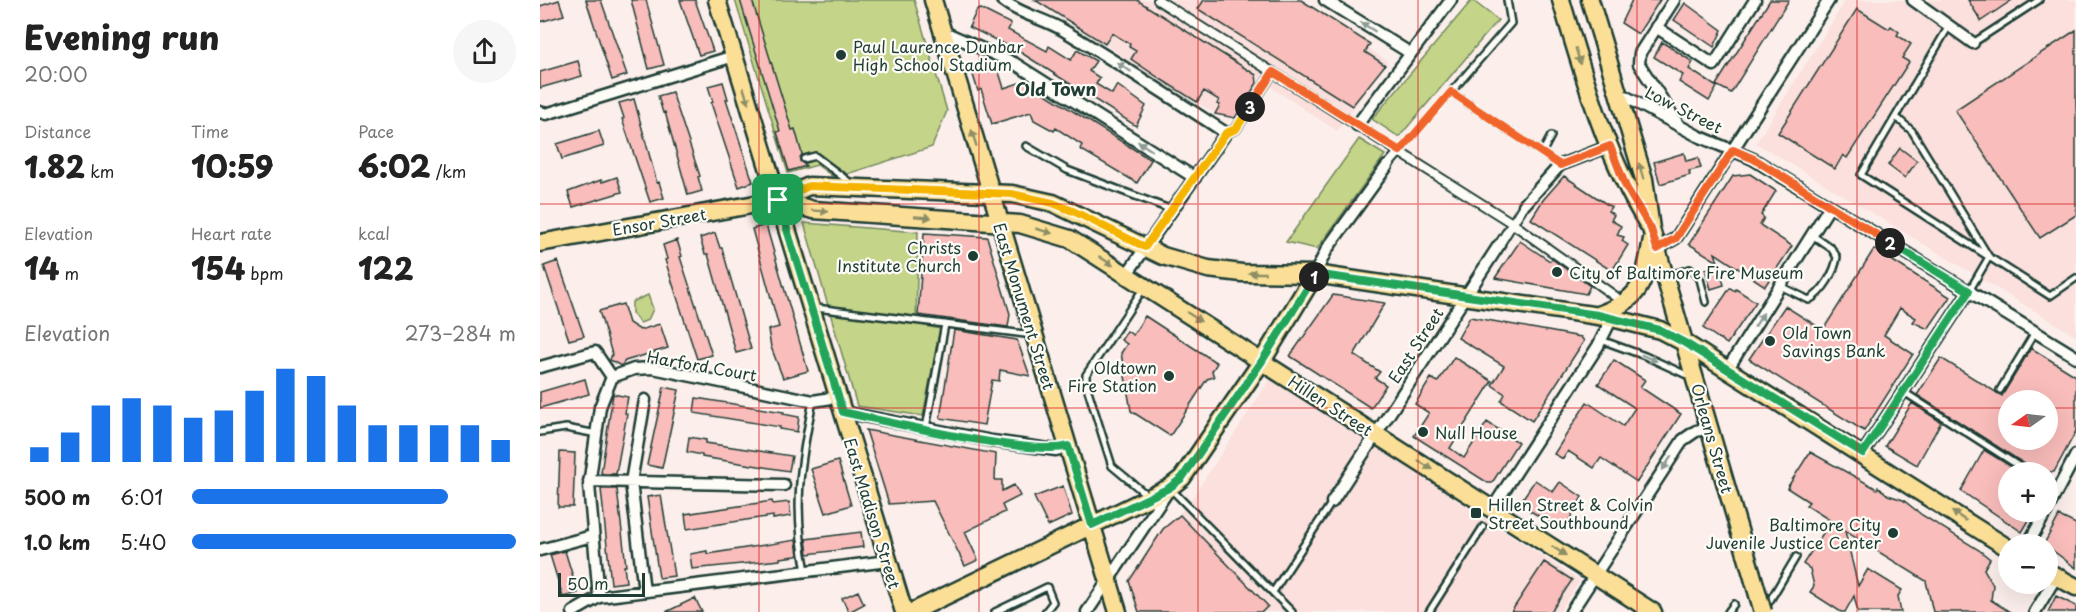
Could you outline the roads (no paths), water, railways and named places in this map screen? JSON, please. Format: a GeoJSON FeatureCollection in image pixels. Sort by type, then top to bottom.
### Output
{"type":"FeatureCollection","features":[{"type":"Feature","properties":{"kind":"main road","name":"East Madison Street"},"geometry":{"type":"LineString","coordinates":[[717,0],[904,612]]}},
{"type":"Feature","properties":{"kind":"main road","name":"East Monument Street"},"geometry":{"type":"LineString","coordinates":[[933,0],[1118,612]]}},
{"type":"Feature","properties":{"kind":"main road","name":"Orleans Street"},"geometry":{"type":"LineString","coordinates":[[1561,0],[1584,77],[1610,146],[1626,187],[1653,238]]}},
{"type":"Feature","properties":{"kind":"main road","name":"Orleans Street"},"geometry":{"type":"LineString","coordinates":[[1590,0],[1644,179],[1653,238],[1763,612]]}},
{"type":"Feature","properties":{"kind":"main road","name":"Ensor Street"},"geometry":{"type":"LineString","coordinates":[[540,243],[778,200],[809,186],[1012,194],[1053,203],[1182,262],[1223,271],[1315,274],[1605,316],[1660,330],[1685,343],[1863,453],[1998,541]]}},
{"type":"Feature","properties":{"kind":"main road","name":"Ensor Street"},"geometry":{"type":"LineString","coordinates":[[778,200],[813,210],[1000,222]]}},
{"type":"Feature","properties":{"kind":"main road","name":"Hillen Street"},"geometry":{"type":"LineString","coordinates":[[1000,222],[1024,225],[1070,239],[1653,612]]}},
{"type":"Feature","properties":{"kind":"main road"},"geometry":{"type":"LineString","coordinates":[[1605,316],[1641,288],[1653,238]]}},
{"type":"Feature","properties":{"kind":"main road"},"geometry":{"type":"LineString","coordinates":[[912,612],[1169,488],[1194,465],[1315,274]]}},
{"type":"Feature","properties":{"kind":"main road"},"geometry":{"type":"LineString","coordinates":[[2058,577],[2076,587]]}},
{"type":"Feature","properties":{"kind":"street"},"geometry":{"type":"LineString","coordinates":[[1002,0],[1014,10],[1046,20],[1107,56],[1226,133]]}},
{"type":"Feature","properties":{"kind":"street"},"geometry":{"type":"LineString","coordinates":[[1158,0],[1512,223],[1616,297]]}},
{"type":"Feature","properties":{"kind":"street"},"geometry":{"type":"LineString","coordinates":[[1325,0],[1410,53]]}},
{"type":"Feature","properties":{"kind":"street"},"geometry":{"type":"LineString","coordinates":[[1357,125],[1450,0]]}},
{"type":"Feature","properties":{"kind":"street"},"geometry":{"type":"LineString","coordinates":[[1674,0],[1640,53],[1639,64],[1680,126]]}},
{"type":"Feature","properties":{"kind":"street"},"geometry":{"type":"LineString","coordinates":[[1656,27],[1714,64],[1755,0]]}},
{"type":"Feature","properties":{"kind":"street"},"geometry":{"type":"LineString","coordinates":[[1653,238],[1676,238],[1829,0]]}},
{"type":"Feature","properties":{"kind":"street"},"geometry":{"type":"LineString","coordinates":[[1913,0],[1973,43]]}},
{"type":"Feature","properties":{"kind":"street"},"geometry":{"type":"LineString","coordinates":[[942,31],[1014,63],[1195,178]]}},
{"type":"Feature","properties":{"kind":"street"},"geometry":{"type":"LineString","coordinates":[[540,112],[546,114],[734,56]]}},
{"type":"Feature","properties":{"kind":"street"},"geometry":{"type":"LineString","coordinates":[[1127,274],[1226,133],[1236,129],[1273,72]]}},
{"type":"Feature","properties":{"kind":"street","name":"Low Street"},"geometry":{"type":"LineString","coordinates":[[1617,92],[1680,126],[1733,150],[2076,357]]}},
{"type":"Feature","properties":{"kind":"street","name":"East Street"},"geometry":{"type":"LineString","coordinates":[[1332,501],[1524,205],[1560,165],[1610,146]]}},
{"type":"Feature","properties":{"kind":"street"},"geometry":{"type":"LineString","coordinates":[[1315,274],[1327,249],[1400,151]]}},
{"type":"Feature","properties":{"kind":"street"},"geometry":{"type":"LineString","coordinates":[[1727,370],[1830,207]]}},
{"type":"Feature","properties":{"kind":"street"},"geometry":{"type":"LineString","coordinates":[[1863,453],[1969,291]]}},
{"type":"Feature","properties":{"kind":"street"},"geometry":{"type":"LineString","coordinates":[[1492,508],[1601,340],[1605,316]]}},
{"type":"Feature","properties":{"kind":"street"},"geometry":{"type":"LineString","coordinates":[[540,367],[595,352],[612,377],[604,393],[589,481],[599,597]]}},
{"type":"Feature","properties":{"kind":"street","name":"Harford Court"},"geometry":{"type":"LineString","coordinates":[[612,377],[634,369],[653,368],[840,405]]}},
{"type":"Feature","properties":{"kind":"street"},"geometry":{"type":"LineString","coordinates":[[644,591],[631,482],[645,400]]}},
{"type":"Feature","properties":{"kind":"street"},"geometry":{"type":"LineString","coordinates":[[840,405],[926,428],[1056,450],[1068,446]]}},
{"type":"Feature","properties":{"kind":"street"},"geometry":{"type":"LineString","coordinates":[[1571,612],[1683,440],[1696,431],[1710,428]]}},
{"type":"Feature","properties":{"kind":"street"},"geometry":{"type":"LineString","coordinates":[[2058,480],[2076,455]]}},
{"type":"Feature","properties":{"kind":"street"},"geometry":{"type":"LineString","coordinates":[[589,481],[784,485]]}},
{"type":"Feature","properties":{"kind":"street"},"geometry":{"type":"LineString","coordinates":[[1087,612],[1169,488]]}},
{"type":"Feature","properties":{"kind":"street"},"geometry":{"type":"LineString","coordinates":[[540,550],[592,536]]}},
{"type":"Feature","properties":{"kind":"street"},"geometry":{"type":"LineString","coordinates":[[573,612],[599,597],[888,561]]}},
{"type":"Feature","properties":{"kind":"street"},"geometry":{"type":"LineString","coordinates":[[2035,612],[2043,594]]}},
{"type":"Feature","properties":{"kind":"lane"},"geometry":{"type":"LineString","coordinates":[[1400,151],[1511,23],[1507,0]]}},
{"type":"Feature","properties":{"kind":"lane"},"geometry":{"type":"LineString","coordinates":[[1973,43],[2039,0]]}},
{"type":"Feature","properties":{"kind":"lane"},"geometry":{"type":"LineString","coordinates":[[1949,26],[1861,175],[2050,296],[2076,278]]}},
{"type":"Feature","properties":{"kind":"lane"},"geometry":{"type":"LineString","coordinates":[[1451,92],[1560,165]]}},
{"type":"Feature","properties":{"kind":"lane"},"geometry":{"type":"LineString","coordinates":[[1896,117],[1912,130],[1989,257]]}},
{"type":"Feature","properties":{"kind":"lane"},"geometry":{"type":"LineString","coordinates":[[1542,153],[1551,136]]}},
{"type":"Feature","properties":{"kind":"lane"},"geometry":{"type":"LineString","coordinates":[[1026,146],[1067,170],[1172,210]]}},
{"type":"Feature","properties":{"kind":"lane"},"geometry":{"type":"LineString","coordinates":[[804,159],[815,156],[858,188]]}},
{"type":"Feature","properties":{"kind":"lane"},"geometry":{"type":"LineString","coordinates":[[1780,286],[1809,300],[1818,295],[1836,266],[1837,256],[1832,248],[1812,236]]}},
{"type":"Feature","properties":{"kind":"lane"},"geometry":{"type":"LineString","coordinates":[[1969,291],[1989,257]]}},
{"type":"Feature","properties":{"kind":"lane"},"geometry":{"type":"LineString","coordinates":[[1665,276],[1690,269],[1697,273],[1706,302]]}},
{"type":"Feature","properties":{"kind":"lane"},"geometry":{"type":"LineString","coordinates":[[1145,286],[1086,375],[1086,384],[1112,466],[1150,497]]}},
{"type":"Feature","properties":{"kind":"lane"},"geometry":{"type":"LineString","coordinates":[[811,308],[1034,335]]}},
{"type":"Feature","properties":{"kind":"lane"},"geometry":{"type":"LineString","coordinates":[[926,428],[945,324]]}},
{"type":"Feature","properties":{"kind":"lane"},"geometry":{"type":"LineString","coordinates":[[2000,390],[2034,332]]}},
{"type":"Feature","properties":{"kind":"lane"},"geometry":{"type":"LineString","coordinates":[[1601,340],[1645,356],[1696,379]]}},
{"type":"Feature","properties":{"kind":"lane"},"geometry":{"type":"LineString","coordinates":[[1904,392],[2012,462]]}},
{"type":"Feature","properties":{"kind":"lane"},"geometry":{"type":"LineString","coordinates":[[806,571],[798,516],[799,470],[813,401]]}},
{"type":"Feature","properties":{"kind":"lane"},"geometry":{"type":"LineString","coordinates":[[540,432],[566,428],[597,434]]}},
{"type":"Feature","properties":{"kind":"lane"},"geometry":{"type":"LineString","coordinates":[[1169,488],[1292,612]]}},
{"type":"Feature","properties":{"kind":"lane","name":"East Street"},"geometry":{"type":"LineString","coordinates":[[1273,592],[1332,501]]}},
{"type":"Feature","properties":{"kind":"lane"},"geometry":{"type":"LineString","coordinates":[[1429,612],[1483,527]]}},
{"type":"Feature","properties":{"kind":"lane"},"geometry":{"type":"LineString","coordinates":[[1763,612],[1796,557]]}},
{"type":"Feature","properties":{"kind":"lane"},"geometry":{"type":"LineString","coordinates":[[995,612],[1047,587],[1053,602],[1045,612]]}},
{"type":"Feature","properties":{"kind":"lane"},"geometry":{"type":"LineString","coordinates":[[1728,612],[1734,604],[1734,612]]}},
{"type":"Feature","properties":{"kind":"place","name":"Paul Laurence Dunbar High School Stadium"},"geometry":{"type":"Point","coordinates":[841,55]}},
{"type":"Feature","properties":{"kind":"place","name":"Christs Institute Church"},"geometry":{"type":"Point","coordinates":[973,256]}},
{"type":"Feature","properties":{"kind":"place","name":"City of Baltimore Fire Museum"},"geometry":{"type":"Point","coordinates":[1557,272]}},
{"type":"Feature","properties":{"kind":"place","name":"Old Town Savings Bank"},"geometry":{"type":"Point","coordinates":[1770,341]}},
{"type":"Feature","properties":{"kind":"place","name":"Oldtown Fire Station"},"geometry":{"type":"Point","coordinates":[1169,376]}},
{"type":"Feature","properties":{"kind":"place","name":"Null House"},"geometry":{"type":"Point","coordinates":[1423,432]}},
{"type":"Feature","properties":{"kind":"place","name":"Hillen Street & Colvin Street Southbound"},"geometry":{"type":"Point","coordinates":[1476,513]}},
{"type":"Feature","properties":{"kind":"place","name":"Baltimore City Juvenile Justice Center"},"geometry":{"type":"Point","coordinates":[1893,533]}},
{"type":"Feature","properties":{"kind":"district","name":"Old Town"},"geometry":{"type":"Point","coordinates":[1056,88]}}]}
